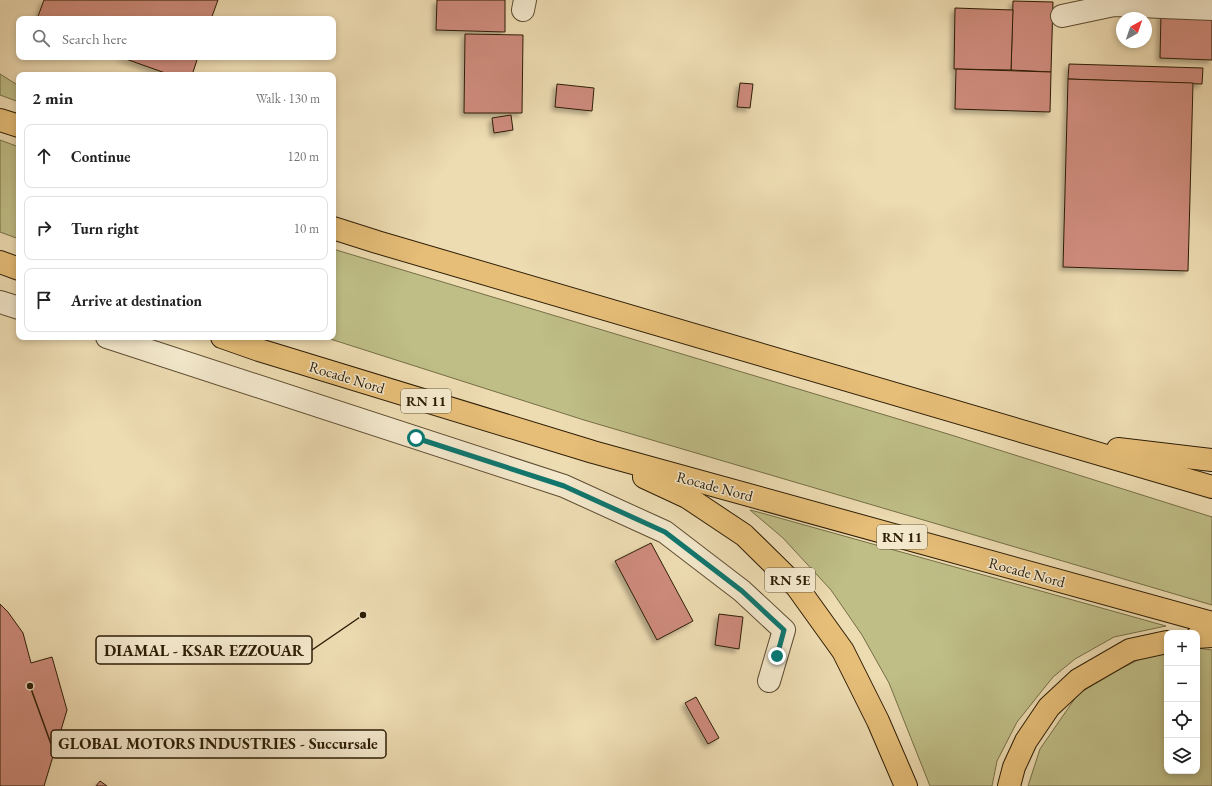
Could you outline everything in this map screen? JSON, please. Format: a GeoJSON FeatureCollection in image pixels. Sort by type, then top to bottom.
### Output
{"type":"FeatureCollection","features":[{"type":"Feature","properties":{"kind":"highway"},"geometry":{"type":"LineString","coordinates":[[0,120],[16,125]]}},
{"type":"Feature","properties":{"kind":"highway"},"geometry":{"type":"LineString","coordinates":[[336,229],[1212,487]]}},
{"type":"Feature","properties":{"kind":"highway"},"geometry":{"type":"LineString","coordinates":[[0,262],[16,268]]}},
{"type":"Feature","properties":{"kind":"highway","name":"Rocade Nord"},"geometry":{"type":"LineString","coordinates":[[231,340],[593,452],[1212,623]]}},
{"type":"Feature","properties":{"kind":"highway"},"geometry":{"type":"LineString","coordinates":[[1056,442],[1212,460]]}},
{"type":"Feature","properties":{"kind":"highway","name":"RN 5E"},"geometry":{"type":"LineString","coordinates":[[593,452],[693,501],[744,535],[798,587],[843,650],[878,721],[906,786]]}},
{"type":"Feature","properties":{"kind":"highway"},"geometry":{"type":"LineString","coordinates":[[1200,637],[1212,636]]}},
{"type":"Feature","properties":{"kind":"highway"},"geometry":{"type":"LineString","coordinates":[[1009,786],[1014,767],[1030,736],[1049,707],[1078,680],[1130,650],[1164,643]]}},
{"type":"Feature","properties":{"kind":"street"},"geometry":{"type":"LineString","coordinates":[[1062,16],[1112,2],[1212,9]]}},
{"type":"Feature","properties":{"kind":"street"},"geometry":{"type":"LineString","coordinates":[[0,302],[16,307]]}},
{"type":"Feature","properties":{"kind":"street"},"geometry":{"type":"LineString","coordinates":[[116,340],[564,486],[665,532],[742,591],[784,630],[769,681]]}},
{"type":"Feature","properties":{"kind":"shaded area"},"geometry":{"type":"Polygon","coordinates":[[[0,74],[16,84],[16,101],[0,95],[0,74]]]}},
{"type":"Feature","properties":{"kind":"shaded area"},"geometry":{"type":"Polygon","coordinates":[[[0,140],[16,146],[16,238],[0,232],[0,140]]]}},
{"type":"Feature","properties":{"kind":"shaded area"},"geometry":{"type":"Polygon","coordinates":[[[336,250],[948,434],[1212,517],[1212,605],[584,420],[333,340],[336,340],[336,250]]]}},
{"type":"Feature","properties":{"kind":"shaded area"},"geometry":{"type":"Polygon","coordinates":[[[750,510],[1166,626],[1114,637],[1075,659],[1053,677],[1017,722],[997,761],[992,786],[930,786],[889,683],[862,635],[831,590],[783,538],[750,510]]]}},
{"type":"Feature","properties":{"kind":"shaded area"},"geometry":{"type":"Polygon","coordinates":[[[1200,648],[1212,650],[1212,786],[1028,786],[1040,749],[1078,694],[1118,670],[1146,656],[1164,652],[1164,774],[1200,774],[1200,648]]]}},
{"type":"Feature","properties":{"kind":"building"},"geometry":{"type":"Polygon","coordinates":[[[44,0],[218,0],[212,16],[38,16],[44,0]]]}},
{"type":"Feature","properties":{"kind":"building"},"geometry":{"type":"Polygon","coordinates":[[[437,0],[505,0],[505,32],[436,30],[437,0]]]}},
{"type":"Feature","properties":{"kind":"building"},"geometry":{"type":"Polygon","coordinates":[[[1013,1],[1053,2],[1051,72],[1011,70],[1013,1]]]}},
{"type":"Feature","properties":{"kind":"building"},"geometry":{"type":"Polygon","coordinates":[[[955,8],[1013,10],[1011,70],[954,69],[955,8]]]}},
{"type":"Feature","properties":{"kind":"building"},"geometry":{"type":"Polygon","coordinates":[[[1161,13],[1212,14],[1212,60],[1160,58],[1161,13]]]}},
{"type":"Feature","properties":{"kind":"building"},"geometry":{"type":"Polygon","coordinates":[[[465,34],[523,35],[522,113],[464,113],[465,34]]]}},
{"type":"Feature","properties":{"kind":"building"},"geometry":{"type":"Polygon","coordinates":[[[128,60],[197,60],[193,72],[162,72],[128,60]]]}},
{"type":"Feature","properties":{"kind":"building"},"geometry":{"type":"Polygon","coordinates":[[[1069,64],[1203,68],[1202,84],[1068,79],[1069,64]]]}},
{"type":"Feature","properties":{"kind":"building"},"geometry":{"type":"Polygon","coordinates":[[[956,69],[1051,72],[1050,112],[955,109],[956,69]]]}},
{"type":"Feature","properties":{"kind":"building"},"geometry":{"type":"Polygon","coordinates":[[[1068,79],[1193,83],[1188,271],[1063,267],[1068,79]]]}},
{"type":"Feature","properties":{"kind":"building"},"geometry":{"type":"Polygon","coordinates":[[[740,83],[753,84],[750,108],[737,107],[740,83]]]}},
{"type":"Feature","properties":{"kind":"building"},"geometry":{"type":"Polygon","coordinates":[[[557,84],[594,88],[592,111],[555,107],[557,84]]]}},
{"type":"Feature","properties":{"kind":"building"},"geometry":{"type":"Polygon","coordinates":[[[511,115],[513,130],[494,133],[492,118],[511,115]]]}},
{"type":"Feature","properties":{"kind":"building"},"geometry":{"type":"Polygon","coordinates":[[[651,543],[693,621],[657,640],[615,561],[651,543]]]}},
{"type":"Feature","properties":{"kind":"building"},"geometry":{"type":"Polygon","coordinates":[[[0,604],[8,612],[23,633],[31,663],[52,657],[67,710],[44,786],[0,786],[0,604]]]}},
{"type":"Feature","properties":{"kind":"building"},"geometry":{"type":"Polygon","coordinates":[[[719,614],[743,617],[739,649],[715,645],[719,614]]]}},
{"type":"Feature","properties":{"kind":"building"},"geometry":{"type":"Polygon","coordinates":[[[696,697],[719,738],[708,744],[685,703],[696,697]]]}},
{"type":"Feature","properties":{"kind":"building"},"geometry":{"type":"Polygon","coordinates":[[[100,781],[107,786],[96,786],[100,781]]]}},
{"type":"Feature","properties":{"kind":"place","name":"DIAMAL - KSAR EZZOUAR"},"geometry":{"type":"Point","coordinates":[363,615]}},
{"type":"Feature","properties":{"kind":"place","name":"GLOBAL MOTORS INDUSTRIES - Succursale"},"geometry":{"type":"Point","coordinates":[30,686]}},
{"type":"Feature","properties":{"kind":"route"},"geometry":{"type":"LineString","coordinates":[[416,438],[564,486],[665,532],[742,591],[784,630],[777,656]]}}]}
